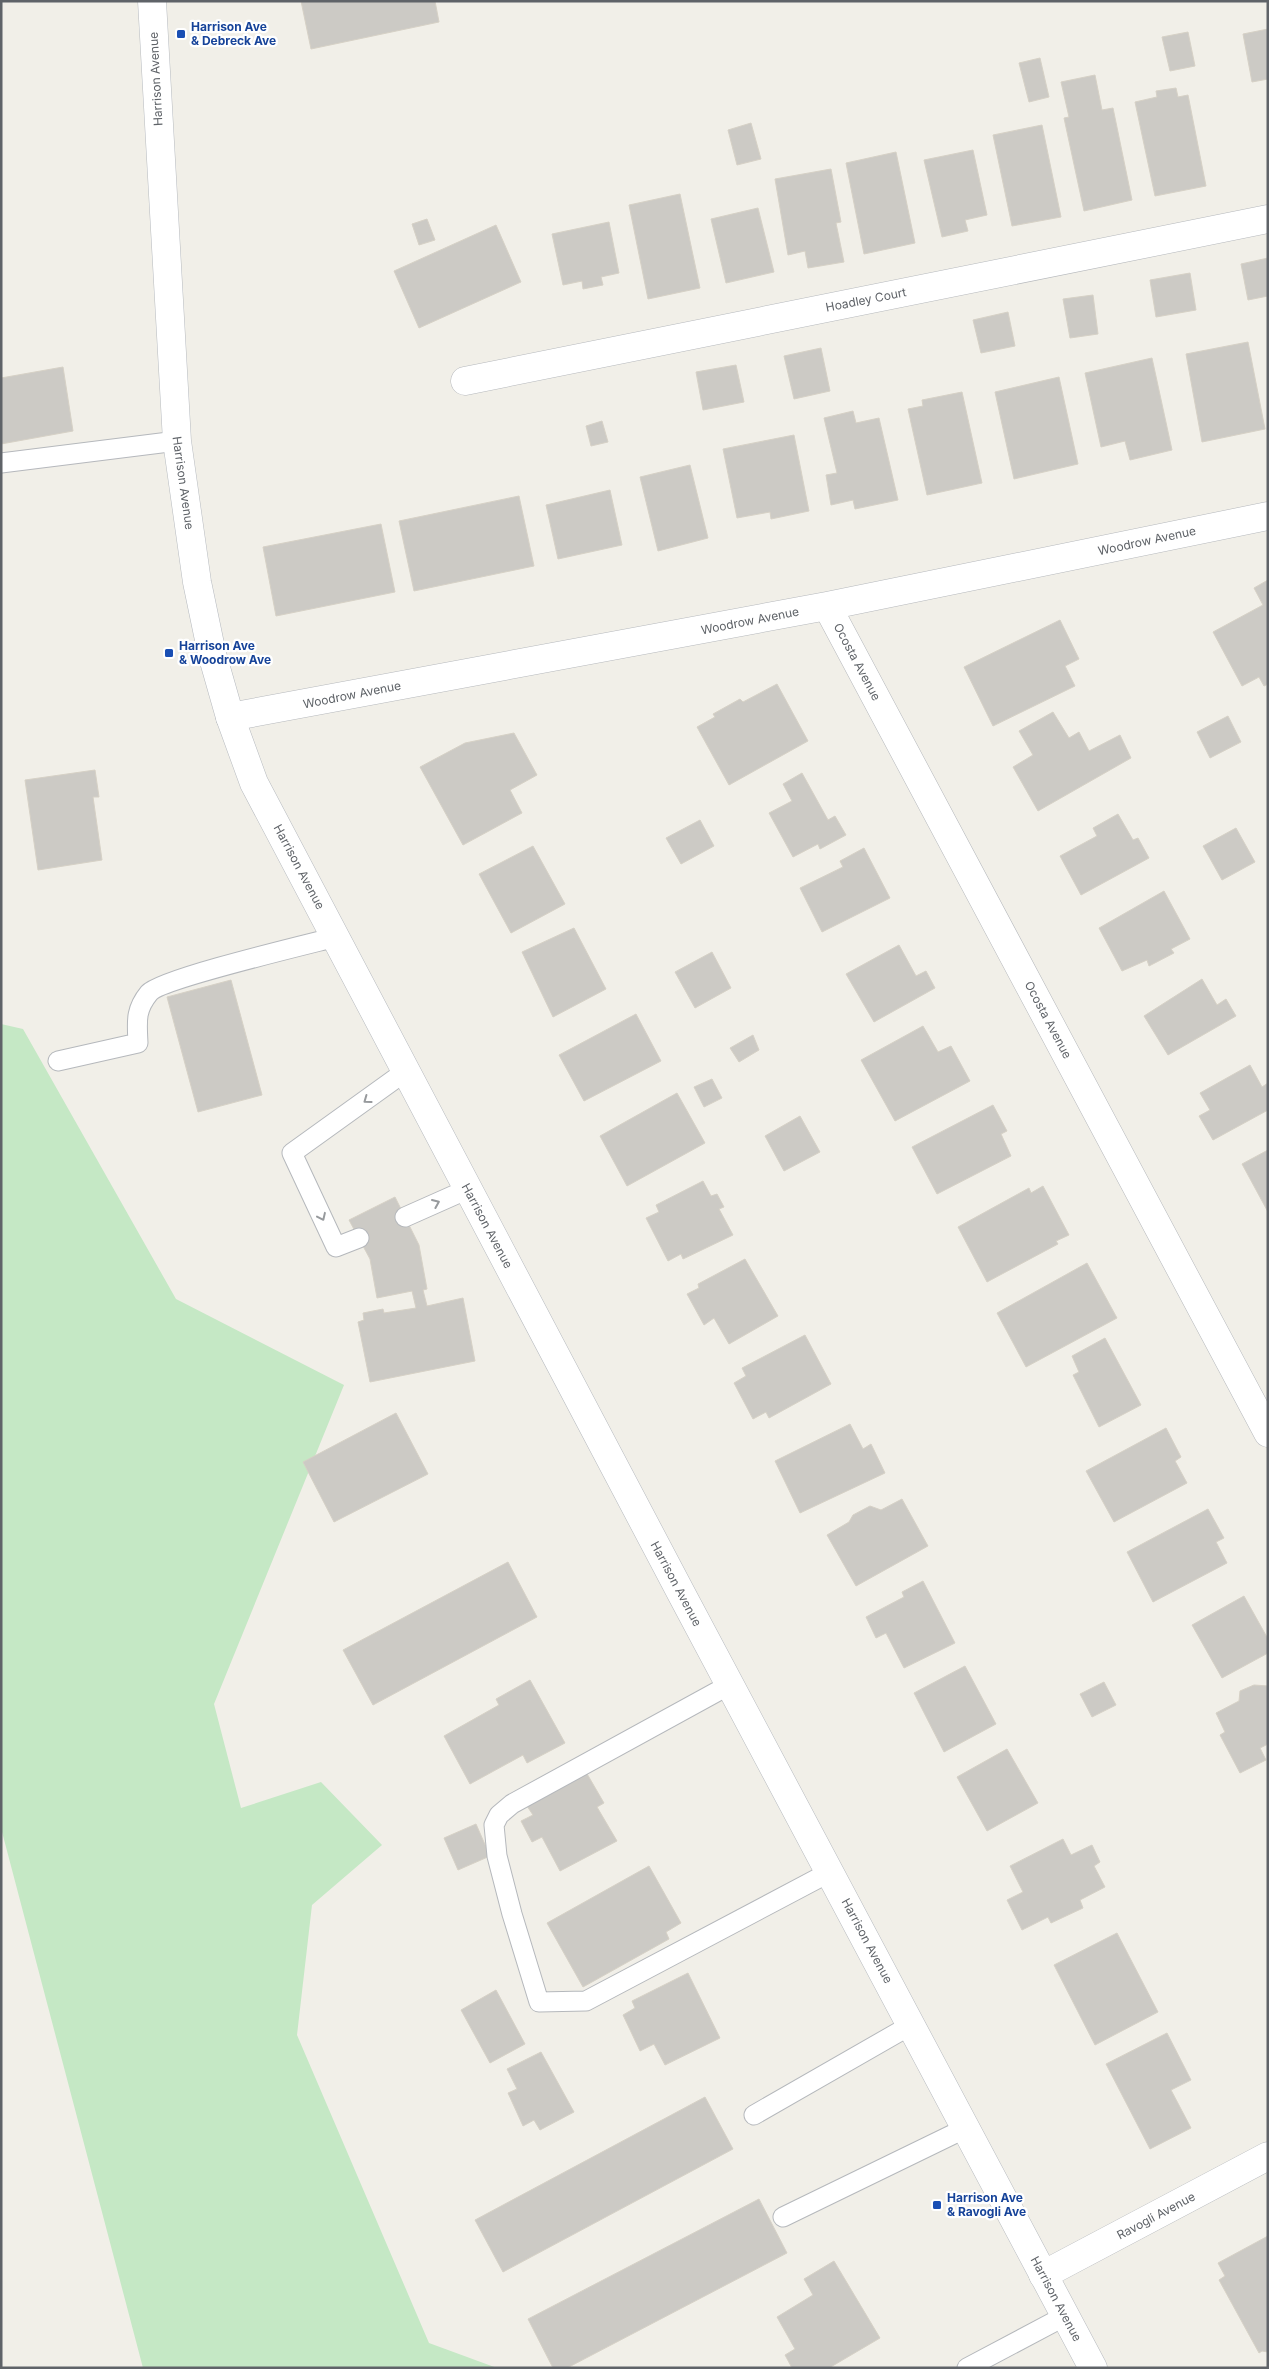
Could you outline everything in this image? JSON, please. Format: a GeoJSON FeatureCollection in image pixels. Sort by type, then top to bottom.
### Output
{"type":"FeatureCollection","features":[{"type":"Feature","properties":{"kind":"street","name":"Harrison Avenue"},"geometry":{"type":"LineString","coordinates":[[152,1],[177,441],[197,582],[212,654],[230,717],[254,783],[1093,2368]]}},
{"type":"Feature","properties":{"kind":"street","name":"Hoadley Court"},"geometry":{"type":"LineString","coordinates":[[465,380],[1268,220]]}},
{"type":"Feature","properties":{"kind":"street","name":"Woodrow Avenue"},"geometry":{"type":"LineString","coordinates":[[230,717],[827,606],[1268,516]]}},
{"type":"Feature","properties":{"kind":"street","name":"Ocosta Avenue"},"geometry":{"type":"LineString","coordinates":[[827,606],[1268,1433]]}},
{"type":"Feature","properties":{"kind":"street","name":"Ravogli Avenue"},"geometry":{"type":"LineString","coordinates":[[1044,2275],[1268,2156]]}},
{"type":"Feature","properties":{"kind":"lane"},"geometry":{"type":"LineString","coordinates":[[1,463],[177,441]]}},
{"type":"Feature","properties":{"kind":"lane"},"geometry":{"type":"LineString","coordinates":[[58,1061],[138,1043],[136,1015],[150,991],[179,979],[336,937]]}},
{"type":"Feature","properties":{"kind":"lane"},"geometry":{"type":"LineString","coordinates":[[359,1238],[336,1247],[292,1153],[406,1071]]}},
{"type":"Feature","properties":{"kind":"lane"},"geometry":{"type":"LineString","coordinates":[[404,1217],[468,1190]]}},
{"type":"Feature","properties":{"kind":"lane"},"geometry":{"type":"LineString","coordinates":[[731,1684],[512,1804],[499,1815],[494,1825],[497,1856],[512,1914],[539,2002],[586,2001],[830,1872]]}},
{"type":"Feature","properties":{"kind":"lane"},"geometry":{"type":"LineString","coordinates":[[754,2115],[911,2025]]}},
{"type":"Feature","properties":{"kind":"lane"},"geometry":{"type":"LineString","coordinates":[[783,2217],[966,2128]]}},
{"type":"Feature","properties":{"kind":"lane"},"geometry":{"type":"LineString","coordinates":[[967,2368],[1065,2316]]}},
{"type":"Feature","properties":{"kind":"green space"},"geometry":{"type":"Polygon","coordinates":[[[1,1024],[23,1029],[176,1299],[344,1385],[214,1704],[241,1808],[321,1782],[382,1845],[312,1905],[297,2035],[429,2343],[497,2368],[143,2368],[1,1828],[1,1024]]]}},
{"type":"Feature","properties":{"kind":"building"},"geometry":{"type":"Polygon","coordinates":[[[301,1],[435,1],[439,22],[311,49],[301,1]]]}},
{"type":"Feature","properties":{"kind":"building"},"geometry":{"type":"Polygon","coordinates":[[[1268,29],[1268,79],[1252,82],[1243,34],[1268,29]]]}},
{"type":"Feature","properties":{"kind":"building"},"geometry":{"type":"Polygon","coordinates":[[[1188,32],[1195,66],[1170,71],[1162,37],[1188,32]]]}},
{"type":"Feature","properties":{"kind":"building"},"geometry":{"type":"Polygon","coordinates":[[[1040,58],[1049,97],[1029,102],[1019,63],[1040,58]]]}},
{"type":"Feature","properties":{"kind":"building"},"geometry":{"type":"Polygon","coordinates":[[[1095,75],[1102,110],[1113,108],[1132,200],[1084,211],[1064,118],[1069,117],[1061,82],[1095,75]]]}},
{"type":"Feature","properties":{"kind":"building"},"geometry":{"type":"Polygon","coordinates":[[[1176,88],[1178,97],[1188,95],[1206,186],[1155,196],[1135,102],[1157,97],[1156,91],[1176,88]]]}},
{"type":"Feature","properties":{"kind":"building"},"geometry":{"type":"Polygon","coordinates":[[[751,123],[761,159],[737,165],[728,130],[751,123]]]}},
{"type":"Feature","properties":{"kind":"building"},"geometry":{"type":"Polygon","coordinates":[[[1042,125],[1061,217],[1012,226],[993,135],[1042,125]]]}},
{"type":"Feature","properties":{"kind":"building"},"geometry":{"type":"Polygon","coordinates":[[[973,150],[987,215],[965,220],[968,231],[942,237],[924,160],[973,150]]]}},
{"type":"Feature","properties":{"kind":"building"},"geometry":{"type":"Polygon","coordinates":[[[896,152],[915,243],[864,254],[846,163],[896,152]]]}},
{"type":"Feature","properties":{"kind":"building"},"geometry":{"type":"Polygon","coordinates":[[[831,169],[841,222],[836,223],[844,262],[808,268],[805,251],[788,255],[775,179],[831,169]]]}},
{"type":"Feature","properties":{"kind":"building"},"geometry":{"type":"Polygon","coordinates":[[[680,194],[700,288],[648,299],[629,205],[680,194]]]}},
{"type":"Feature","properties":{"kind":"building"},"geometry":{"type":"Polygon","coordinates":[[[758,208],[774,272],[726,283],[711,219],[758,208]]]}},
{"type":"Feature","properties":{"kind":"building"},"geometry":{"type":"Polygon","coordinates":[[[427,219],[435,240],[419,245],[412,224],[427,219]]]}},
{"type":"Feature","properties":{"kind":"building"},"geometry":{"type":"Polygon","coordinates":[[[609,222],[619,273],[601,277],[603,285],[583,289],[582,281],[563,285],[552,234],[609,222]]]}},
{"type":"Feature","properties":{"kind":"building"},"geometry":{"type":"Polygon","coordinates":[[[496,225],[521,282],[419,328],[394,271],[496,225]]]}},
{"type":"Feature","properties":{"kind":"building"},"geometry":{"type":"Polygon","coordinates":[[[1268,258],[1268,296],[1248,300],[1241,264],[1268,258]]]}},
{"type":"Feature","properties":{"kind":"building"},"geometry":{"type":"Polygon","coordinates":[[[1190,273],[1196,310],[1156,317],[1150,280],[1190,273]]]}},
{"type":"Feature","properties":{"kind":"building"},"geometry":{"type":"Polygon","coordinates":[[[1093,295],[1098,334],[1070,338],[1063,299],[1093,295]]]}},
{"type":"Feature","properties":{"kind":"building"},"geometry":{"type":"Polygon","coordinates":[[[1008,312],[1015,346],[981,353],[973,320],[1008,312]]]}},
{"type":"Feature","properties":{"kind":"building"},"geometry":{"type":"Polygon","coordinates":[[[1248,342],[1265,429],[1202,442],[1186,354],[1248,342]]]}},
{"type":"Feature","properties":{"kind":"building"},"geometry":{"type":"Polygon","coordinates":[[[821,348],[830,391],[794,399],[784,356],[821,348]]]}},
{"type":"Feature","properties":{"kind":"building"},"geometry":{"type":"Polygon","coordinates":[[[1152,358],[1172,450],[1130,460],[1125,441],[1101,447],[1085,373],[1152,358]]]}},
{"type":"Feature","properties":{"kind":"building"},"geometry":{"type":"Polygon","coordinates":[[[736,365],[744,402],[703,410],[696,372],[736,365]]]}},
{"type":"Feature","properties":{"kind":"building"},"geometry":{"type":"Polygon","coordinates":[[[63,367],[73,431],[1,444],[1,378],[63,367]]]}},
{"type":"Feature","properties":{"kind":"building"},"geometry":{"type":"Polygon","coordinates":[[[1059,377],[1078,464],[1014,479],[995,392],[1059,377]]]}},
{"type":"Feature","properties":{"kind":"building"},"geometry":{"type":"Polygon","coordinates":[[[962,392],[982,483],[927,495],[908,409],[923,406],[922,400],[962,392]]]}},
{"type":"Feature","properties":{"kind":"building"},"geometry":{"type":"Polygon","coordinates":[[[853,411],[856,423],[879,418],[898,500],[855,509],[853,500],[831,505],[826,475],[837,473],[824,418],[853,411]]]}},
{"type":"Feature","properties":{"kind":"building"},"geometry":{"type":"Polygon","coordinates":[[[602,421],[608,442],[591,446],[586,426],[602,421]]]}},
{"type":"Feature","properties":{"kind":"building"},"geometry":{"type":"Polygon","coordinates":[[[794,435],[809,511],[771,519],[770,512],[737,518],[723,449],[794,435]]]}},
{"type":"Feature","properties":{"kind":"building"},"geometry":{"type":"Polygon","coordinates":[[[690,465],[708,538],[658,551],[640,477],[690,465]]]}},
{"type":"Feature","properties":{"kind":"building"},"geometry":{"type":"Polygon","coordinates":[[[610,490],[622,545],[558,559],[546,505],[610,490]]]}},
{"type":"Feature","properties":{"kind":"building"},"geometry":{"type":"Polygon","coordinates":[[[519,496],[534,566],[414,591],[399,521],[519,496]]]}},
{"type":"Feature","properties":{"kind":"building"},"geometry":{"type":"Polygon","coordinates":[[[381,524],[395,592],[276,616],[263,547],[381,524]]]}},
{"type":"Feature","properties":{"kind":"building"},"geometry":{"type":"Polygon","coordinates":[[[1268,580],[1268,684],[1264,686],[1259,677],[1242,686],[1213,632],[1263,605],[1254,588],[1268,580]]]}},
{"type":"Feature","properties":{"kind":"building"},"geometry":{"type":"Polygon","coordinates":[[[1060,620],[1079,659],[1065,666],[1075,686],[993,726],[964,667],[1060,620]]]}},
{"type":"Feature","properties":{"kind":"building"},"geometry":{"type":"Polygon","coordinates":[[[777,684],[808,741],[729,785],[697,727],[715,717],[713,714],[740,699],[743,702],[777,684]]]}},
{"type":"Feature","properties":{"kind":"building"},"geometry":{"type":"Polygon","coordinates":[[[1053,712],[1069,738],[1079,732],[1089,751],[1120,735],[1131,758],[1038,811],[1013,767],[1033,755],[1019,731],[1053,712]]]}},
{"type":"Feature","properties":{"kind":"building"},"geometry":{"type":"Polygon","coordinates":[[[1228,716],[1241,742],[1210,758],[1197,732],[1228,716]]]}},
{"type":"Feature","properties":{"kind":"building"},"geometry":{"type":"Polygon","coordinates":[[[514,733],[537,775],[510,790],[522,813],[463,845],[420,767],[465,743],[514,733]]]}},
{"type":"Feature","properties":{"kind":"building"},"geometry":{"type":"Polygon","coordinates":[[[95,770],[99,797],[93,797],[102,860],[38,870],[25,780],[95,770]]]}},
{"type":"Feature","properties":{"kind":"building"},"geometry":{"type":"Polygon","coordinates":[[[802,773],[828,820],[835,816],[846,835],[820,849],[818,844],[793,857],[769,813],[792,801],[783,784],[802,773]]]}},
{"type":"Feature","properties":{"kind":"building"},"geometry":{"type":"Polygon","coordinates":[[[1118,814],[1133,840],[1138,838],[1149,858],[1081,895],[1060,856],[1097,836],[1093,828],[1118,814]]]}},
{"type":"Feature","properties":{"kind":"building"},"geometry":{"type":"Polygon","coordinates":[[[700,820],[714,846],[681,864],[666,838],[700,820]]]}},
{"type":"Feature","properties":{"kind":"building"},"geometry":{"type":"Polygon","coordinates":[[[1236,828],[1255,862],[1222,880],[1203,846],[1236,828]]]}},
{"type":"Feature","properties":{"kind":"building"},"geometry":{"type":"Polygon","coordinates":[[[533,846],[565,904],[511,933],[479,874],[533,846]]]}},
{"type":"Feature","properties":{"kind":"building"},"geometry":{"type":"Polygon","coordinates":[[[864,848],[890,898],[822,932],[800,888],[843,867],[840,861],[864,848]]]}},
{"type":"Feature","properties":{"kind":"building"},"geometry":{"type":"Polygon","coordinates":[[[1164,891],[1190,939],[1171,949],[1174,953],[1149,966],[1147,960],[1122,971],[1099,928],[1164,891]]]}},
{"type":"Feature","properties":{"kind":"building"},"geometry":{"type":"Polygon","coordinates":[[[574,928],[606,989],[553,1017],[522,952],[574,928]]]}},
{"type":"Feature","properties":{"kind":"building"},"geometry":{"type":"Polygon","coordinates":[[[899,945],[916,976],[926,971],[935,988],[874,1022],[846,974],[899,945]]]}},
{"type":"Feature","properties":{"kind":"building"},"geometry":{"type":"Polygon","coordinates":[[[712,952],[731,988],[695,1008],[675,972],[712,952]]]}},
{"type":"Feature","properties":{"kind":"building"},"geometry":{"type":"Polygon","coordinates":[[[1202,979],[1217,1005],[1226,999],[1236,1016],[1168,1055],[1144,1016],[1202,979]]]}},
{"type":"Feature","properties":{"kind":"building"},"geometry":{"type":"Polygon","coordinates":[[[231,980],[262,1095],[198,1112],[167,997],[231,980]]]}},
{"type":"Feature","properties":{"kind":"building"},"geometry":{"type":"Polygon","coordinates":[[[636,1014],[661,1061],[584,1101],[559,1055],[636,1014]]]}},
{"type":"Feature","properties":{"kind":"building"},"geometry":{"type":"Polygon","coordinates":[[[923,1026],[938,1052],[951,1046],[970,1081],[895,1121],[861,1060],[923,1026]]]}},
{"type":"Feature","properties":{"kind":"building"},"geometry":{"type":"Polygon","coordinates":[[[753,1035],[759,1050],[739,1062],[730,1048],[753,1035]]]}},
{"type":"Feature","properties":{"kind":"building"},"geometry":{"type":"Polygon","coordinates":[[[1250,1065],[1262,1087],[1268,1083],[1268,1110],[1213,1140],[1199,1116],[1210,1110],[1200,1093],[1250,1065]]]}},
{"type":"Feature","properties":{"kind":"building"},"geometry":{"type":"Polygon","coordinates":[[[712,1079],[722,1098],[704,1107],[694,1087],[712,1079]]]}},
{"type":"Feature","properties":{"kind":"building"},"geometry":{"type":"Polygon","coordinates":[[[677,1093],[705,1143],[627,1186],[600,1136],[677,1093]]]}},
{"type":"Feature","properties":{"kind":"building"},"geometry":{"type":"Polygon","coordinates":[[[993,1105],[1007,1131],[1001,1134],[1011,1156],[937,1194],[912,1147],[993,1105]]]}},
{"type":"Feature","properties":{"kind":"building"},"geometry":{"type":"Polygon","coordinates":[[[800,1116],[820,1152],[784,1171],[765,1136],[800,1116]]]}},
{"type":"Feature","properties":{"kind":"building"},"geometry":{"type":"Polygon","coordinates":[[[1268,1150],[1268,1212],[1242,1164],[1268,1150]]]}},
{"type":"Feature","properties":{"kind":"building"},"geometry":{"type":"Polygon","coordinates":[[[703,1181],[711,1196],[717,1194],[724,1207],[719,1209],[733,1235],[683,1259],[681,1254],[668,1261],[646,1218],[659,1212],[656,1205],[703,1181]]]}},
{"type":"Feature","properties":{"kind":"building"},"geometry":{"type":"Polygon","coordinates":[[[1043,1186],[1069,1235],[1056,1241],[1058,1244],[987,1282],[958,1227],[1029,1188],[1031,1193],[1043,1186]]]}},
{"type":"Feature","properties":{"kind":"building"},"geometry":{"type":"Polygon","coordinates":[[[395,1197],[419,1245],[427,1289],[423,1290],[427,1306],[463,1298],[475,1361],[370,1382],[358,1322],[364,1320],[363,1313],[383,1309],[384,1313],[416,1308],[412,1291],[377,1298],[370,1259],[349,1220],[395,1197]]]}},
{"type":"Feature","properties":{"kind":"building"},"geometry":{"type":"Polygon","coordinates":[[[745,1259],[778,1316],[729,1344],[714,1318],[704,1325],[687,1294],[699,1288],[698,1284],[745,1259]]]}},
{"type":"Feature","properties":{"kind":"building"},"geometry":{"type":"Polygon","coordinates":[[[1087,1263],[1117,1318],[1026,1367],[997,1313],[1087,1263]]]}},
{"type":"Feature","properties":{"kind":"building"},"geometry":{"type":"Polygon","coordinates":[[[805,1335],[831,1384],[769,1418],[766,1412],[753,1419],[734,1383],[746,1376],[742,1368],[805,1335]]]}},
{"type":"Feature","properties":{"kind":"building"},"geometry":{"type":"Polygon","coordinates":[[[1105,1338],[1141,1405],[1099,1427],[1073,1375],[1079,1372],[1072,1356],[1105,1338]]]}},
{"type":"Feature","properties":{"kind":"building"},"geometry":{"type":"Polygon","coordinates":[[[396,1413],[428,1474],[334,1522],[303,1462],[396,1413]]]}},
{"type":"Feature","properties":{"kind":"building"},"geometry":{"type":"Polygon","coordinates":[[[850,1424],[863,1449],[871,1444],[885,1473],[800,1513],[775,1461],[850,1424]]]}},
{"type":"Feature","properties":{"kind":"building"},"geometry":{"type":"Polygon","coordinates":[[[1166,1428],[1181,1457],[1175,1461],[1187,1483],[1114,1522],[1086,1471],[1166,1428]]]}},
{"type":"Feature","properties":{"kind":"building"},"geometry":{"type":"Polygon","coordinates":[[[902,1499],[928,1546],[856,1586],[827,1535],[849,1522],[853,1515],[870,1506],[881,1510],[902,1499]]]}},
{"type":"Feature","properties":{"kind":"building"},"geometry":{"type":"Polygon","coordinates":[[[1208,1509],[1224,1538],[1216,1542],[1227,1563],[1153,1602],[1127,1552],[1208,1509]]]}},
{"type":"Feature","properties":{"kind":"building"},"geometry":{"type":"Polygon","coordinates":[[[508,1562],[537,1617],[373,1705],[343,1650],[508,1562]]]}},
{"type":"Feature","properties":{"kind":"building"},"geometry":{"type":"Polygon","coordinates":[[[923,1581],[955,1643],[904,1668],[886,1633],[876,1638],[866,1617],[904,1597],[902,1592],[923,1581]]]}},
{"type":"Feature","properties":{"kind":"building"},"geometry":{"type":"Polygon","coordinates":[[[1244,1596],[1268,1639],[1268,1653],[1222,1678],[1192,1625],[1244,1596]]]}},
{"type":"Feature","properties":{"kind":"building"},"geometry":{"type":"Polygon","coordinates":[[[965,1666],[996,1724],[944,1752],[914,1693],[965,1666]]]}},
{"type":"Feature","properties":{"kind":"building"},"geometry":{"type":"Polygon","coordinates":[[[530,1680],[565,1743],[527,1763],[523,1755],[470,1784],[444,1736],[499,1705],[496,1699],[530,1680]]]}},
{"type":"Feature","properties":{"kind":"building"},"geometry":{"type":"Polygon","coordinates":[[[1104,1682],[1116,1705],[1092,1717],[1080,1694],[1104,1682]]]}},
{"type":"Feature","properties":{"kind":"building"},"geometry":{"type":"Polygon","coordinates":[[[1254,1685],[1268,1686],[1268,1744],[1260,1748],[1266,1760],[1240,1773],[1220,1735],[1225,1732],[1216,1713],[1239,1701],[1240,1691],[1254,1685]]]}},
{"type":"Feature","properties":{"kind":"building"},"geometry":{"type":"Polygon","coordinates":[[[1007,1749],[1038,1803],[987,1831],[957,1777],[1007,1749]]]}},
{"type":"Feature","properties":{"kind":"building"},"geometry":{"type":"Polygon","coordinates":[[[586,1772],[604,1803],[597,1807],[617,1841],[560,1871],[542,1837],[532,1842],[521,1821],[533,1815],[527,1806],[586,1772]]]}},
{"type":"Feature","properties":{"kind":"building"},"geometry":{"type":"Polygon","coordinates":[[[476,1824],[490,1856],[458,1870],[444,1838],[476,1824]]]}},
{"type":"Feature","properties":{"kind":"building"},"geometry":{"type":"Polygon","coordinates":[[[1063,1839],[1071,1855],[1092,1845],[1100,1862],[1094,1866],[1105,1887],[1080,1900],[1083,1908],[1051,1923],[1048,1917],[1022,1930],[1007,1900],[1023,1892],[1010,1866],[1063,1839]]]}},
{"type":"Feature","properties":{"kind":"building"},"geometry":{"type":"Polygon","coordinates":[[[649,1866],[681,1923],[666,1932],[669,1939],[583,1987],[547,1923],[649,1866]]]}},
{"type":"Feature","properties":{"kind":"building"},"geometry":{"type":"Polygon","coordinates":[[[1117,1933],[1158,2012],[1095,2045],[1054,1965],[1117,1933]]]}},
{"type":"Feature","properties":{"kind":"building"},"geometry":{"type":"Polygon","coordinates":[[[688,1973],[720,2038],[665,2065],[654,2044],[640,2051],[623,2015],[635,2008],[632,2001],[688,1973]]]}},
{"type":"Feature","properties":{"kind":"building"},"geometry":{"type":"Polygon","coordinates":[[[496,1990],[525,2044],[490,2063],[461,2010],[496,1990]]]}},
{"type":"Feature","properties":{"kind":"building"},"geometry":{"type":"Polygon","coordinates":[[[1167,2033],[1191,2080],[1171,2090],[1191,2128],[1150,2149],[1106,2064],[1167,2033]]]}},
{"type":"Feature","properties":{"kind":"building"},"geometry":{"type":"Polygon","coordinates":[[[541,2052],[574,2112],[540,2130],[534,2120],[523,2126],[508,2093],[517,2089],[507,2069],[541,2052]]]}},
{"type":"Feature","properties":{"kind":"building"},"geometry":{"type":"Polygon","coordinates":[[[705,2097],[733,2149],[503,2272],[475,2220],[705,2097]]]}},
{"type":"Feature","properties":{"kind":"building"},"geometry":{"type":"Polygon","coordinates":[[[759,2199],[787,2253],[567,2368],[553,2368],[528,2319],[759,2199]]]}},
{"type":"Feature","properties":{"kind":"building"},"geometry":{"type":"Polygon","coordinates":[[[1268,2236],[1268,2352],[1262,2351],[1259,2353],[1219,2280],[1225,2276],[1218,2263],[1268,2236]]]}},
{"type":"Feature","properties":{"kind":"building"},"geometry":{"type":"Polygon","coordinates":[[[834,2261],[880,2338],[829,2368],[792,2368],[785,2355],[795,2349],[777,2317],[813,2295],[804,2279],[834,2261]]]}},
{"type":"Feature","properties":{"kind":"place","name":"Harrison Ave & Debreck Ave"},"geometry":{"type":"Point","coordinates":[181,34]}},
{"type":"Feature","properties":{"kind":"place","name":"Harrison Ave & Woodrow Ave"},"geometry":{"type":"Point","coordinates":[169,653]}},
{"type":"Feature","properties":{"kind":"place","name":"Harrison Ave & Ravogli Ave"},"geometry":{"type":"Point","coordinates":[937,2205]}}]}
